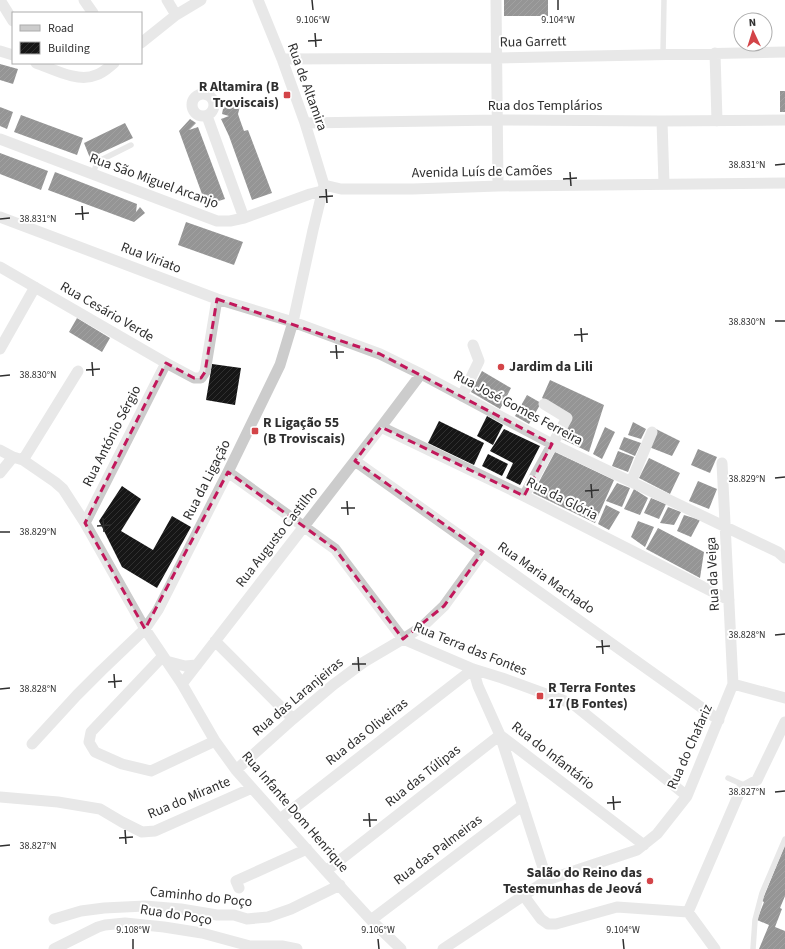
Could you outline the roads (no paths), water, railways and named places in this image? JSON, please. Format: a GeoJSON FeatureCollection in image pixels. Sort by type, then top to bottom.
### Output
{"type":"FeatureCollection","features":[{"type":"Feature","properties":{"kind":"street"},"geometry":{"type":"LineString","coordinates":[[0,0],[12,19]]}},
{"type":"Feature","properties":{"kind":"street"},"geometry":{"type":"LineString","coordinates":[[84,0],[92,12]]}},
{"type":"Feature","properties":{"kind":"street"},"geometry":{"type":"LineString","coordinates":[[167,0],[176,15]]}},
{"type":"Feature","properties":{"kind":"street"},"geometry":{"type":"LineString","coordinates":[[142,42],[176,15],[201,0]]}},
{"type":"Feature","properties":{"kind":"street","name":"Rua de Altamira"},"geometry":{"type":"LineString","coordinates":[[258,0],[282,59],[305,123],[323,188]]}},
{"type":"Feature","properties":{"kind":"street"},"geometry":{"type":"LineString","coordinates":[[496,0],[498,186]]}},
{"type":"Feature","properties":{"kind":"street"},"geometry":{"type":"LineString","coordinates":[[0,51],[12,55]]}},
{"type":"Feature","properties":{"kind":"street","name":"Rua Garrett"},"geometry":{"type":"LineString","coordinates":[[282,59],[497,58],[785,52]]}},
{"type":"Feature","properties":{"kind":"street"},"geometry":{"type":"LineString","coordinates":[[715,53],[717,121]]}},
{"type":"Feature","properties":{"kind":"street"},"geometry":{"type":"LineString","coordinates":[[39,64],[76,77],[86,78],[97,75],[113,64]]}},
{"type":"Feature","properties":{"kind":"street"},"geometry":{"type":"LineString","coordinates":[[207,116],[244,218]]}},
{"type":"Feature","properties":{"kind":"street","name":"Rua dos Templários"},"geometry":{"type":"LineString","coordinates":[[305,123],[498,120],[785,120]]}},
{"type":"Feature","properties":{"kind":"street"},"geometry":{"type":"LineString","coordinates":[[662,121],[664,184]]}},
{"type":"Feature","properties":{"kind":"street","name":"Rua São Miguel Arcanjo"},"geometry":{"type":"LineString","coordinates":[[0,139],[217,221],[230,221],[244,218],[323,188]]}},
{"type":"Feature","properties":{"kind":"street","name":"Avenida Luís de Camões"},"geometry":{"type":"LineString","coordinates":[[323,188],[413,189],[498,186],[785,183]]}},
{"type":"Feature","properties":{"kind":"street","name":"Rua da Ligação"},"geometry":{"type":"LineString","coordinates":[[32,744],[77,695],[146,629],[158,610],[280,365],[293,322],[323,188]]}},
{"type":"Feature","properties":{"kind":"street","name":"Rua Viriato"},"geometry":{"type":"LineString","coordinates":[[0,217],[217,299],[293,322]]}},
{"type":"Feature","properties":{"kind":"street","name":"Rua Cesário Verde"},"geometry":{"type":"LineString","coordinates":[[0,267],[194,378],[201,378],[205,372],[217,299]]}},
{"type":"Feature","properties":{"kind":"street"},"geometry":{"type":"LineString","coordinates":[[0,349],[35,287]]}},
{"type":"Feature","properties":{"kind":"street","name":"Rua José Gomes Ferreira"},"geometry":{"type":"LineString","coordinates":[[293,322],[380,354],[552,444],[778,552],[785,558]]}},
{"type":"Feature","properties":{"kind":"street"},"geometry":{"type":"LineString","coordinates":[[462,396],[479,361],[473,345]]}},
{"type":"Feature","properties":{"kind":"street","name":"Rua António Sérgio"},"geometry":{"type":"LineString","coordinates":[[85,523],[166,363]]}},
{"type":"Feature","properties":{"kind":"street"},"geometry":{"type":"LineString","coordinates":[[0,473],[18,459],[78,371]]}},
{"type":"Feature","properties":{"kind":"street","name":"Rua Augusto Castilho"},"geometry":{"type":"LineString","coordinates":[[182,684],[355,461],[420,374]]}},
{"type":"Feature","properties":{"kind":"street"},"geometry":{"type":"LineString","coordinates":[[524,496],[567,418],[544,404]]}},
{"type":"Feature","properties":{"kind":"street","name":"Rua da Glória"},"geometry":{"type":"LineString","coordinates":[[381,427],[524,496],[729,600]]}},
{"type":"Feature","properties":{"kind":"street"},"geometry":{"type":"LineString","coordinates":[[631,482],[652,432]]}},
{"type":"Feature","properties":{"kind":"street","name":"Rua Infante Dom Henrique"},"geometry":{"type":"LineString","coordinates":[[0,450],[18,459],[55,482],[63,489],[85,523],[146,629],[182,684],[215,741],[236,770],[371,920],[401,949]]}},
{"type":"Feature","properties":{"kind":"street","name":"Rua Maria Machado"},"geometry":{"type":"LineString","coordinates":[[355,461],[719,720]]}},
{"type":"Feature","properties":{"kind":"street","name":"Rua da Veiga"},"geometry":{"type":"LineString","coordinates":[[722,463],[733,684]]}},
{"type":"Feature","properties":{"kind":"street","name":"Rua Terra das Fontes"},"geometry":{"type":"LineString","coordinates":[[228,472],[334,549],[403,639],[473,669],[573,704],[687,796]]}},
{"type":"Feature","properties":{"kind":"street","name":"Rua das Laranjeiras"},"geometry":{"type":"LineString","coordinates":[[236,770],[332,685],[364,662],[423,626],[444,606],[483,552]]}},
{"type":"Feature","properties":{"kind":"street"},"geometry":{"type":"LineString","coordinates":[[216,641],[293,719]]}},
{"type":"Feature","properties":{"kind":"street"},"geometry":{"type":"LineString","coordinates":[[197,665],[185,666],[165,658],[91,732],[89,742],[95,752],[122,764],[152,771],[215,741]]}},
{"type":"Feature","properties":{"kind":"street","name":"Rua do Infantário"},"geometry":{"type":"LineString","coordinates":[[473,669],[478,686],[500,735],[644,845]]}},
{"type":"Feature","properties":{"kind":"street","name":"Rua das Oliveiras"},"geometry":{"type":"LineString","coordinates":[[280,819],[473,669]]}},
{"type":"Feature","properties":{"kind":"street"},"geometry":{"type":"LineString","coordinates":[[733,684],[785,698]]}},
{"type":"Feature","properties":{"kind":"street","name":"Rua do Chafariz"},"geometry":{"type":"LineString","coordinates":[[443,949],[548,880],[637,850],[657,834],[687,796],[733,684]]}},
{"type":"Feature","properties":{"kind":"street"},"geometry":{"type":"LineString","coordinates":[[688,912],[741,789],[758,780],[785,722]]}},
{"type":"Feature","properties":{"kind":"street"},"geometry":{"type":"LineString","coordinates":[[500,735],[548,880]]}},
{"type":"Feature","properties":{"kind":"street","name":"Rua das Túlipas"},"geometry":{"type":"LineString","coordinates":[[326,871],[500,735]]}},
{"type":"Feature","properties":{"kind":"street"},"geometry":{"type":"LineString","coordinates":[[507,757],[520,750]]}},
{"type":"Feature","properties":{"kind":"street","name":"Rua do Mirante"},"geometry":{"type":"LineString","coordinates":[[0,797],[58,802],[100,809],[142,832],[155,831],[252,788]]}},
{"type":"Feature","properties":{"kind":"street","name":"Rua das Palmeiras"},"geometry":{"type":"LineString","coordinates":[[371,920],[523,805]]}},
{"type":"Feature","properties":{"kind":"street"},"geometry":{"type":"LineString","coordinates":[[239,888],[236,881],[307,849]]}},
{"type":"Feature","properties":{"kind":"street","name":"Caminho do Poço"},"geometry":{"type":"LineString","coordinates":[[54,919],[81,911],[145,906],[234,915],[247,919],[268,917],[291,909],[340,885]]}},
{"type":"Feature","properties":{"kind":"street"},"geometry":{"type":"LineString","coordinates":[[524,896],[541,920],[548,924],[556,924],[617,907],[688,912],[715,949]]}},
{"type":"Feature","properties":{"kind":"street","name":"Rua do Poço"},"geometry":{"type":"LineString","coordinates":[[54,949],[98,927],[125,923],[202,933],[250,946],[282,946],[297,949]]}},
{"type":"Feature","properties":{"kind":"street"},"geometry":{"type":"LineString","coordinates":[[387,949],[389,937]]}},
{"type":"Feature","properties":{"kind":"lane"},"geometry":{"type":"LineString","coordinates":[[663,54],[664,0]]}},
{"type":"Feature","properties":{"kind":"lane"},"geometry":{"type":"LineString","coordinates":[[93,174],[98,162],[131,145]]}},
{"type":"Feature","properties":{"kind":"lane"},"geometry":{"type":"LineString","coordinates":[[728,778],[747,786]]}},
{"type":"Feature","properties":{"kind":"lane"},"geometry":{"type":"LineString","coordinates":[[753,949],[755,920],[762,893],[785,839]]}},
{"type":"Feature","properties":{"kind":"place","name":"R Altamira (B Troviscais)"},"geometry":{"type":"Point","coordinates":[287,95]}},
{"type":"Feature","properties":{"kind":"place","name":"Jardim da Lili"},"geometry":{"type":"Point","coordinates":[501,367]}},
{"type":"Feature","properties":{"kind":"place","name":"R Ligação 55 (B Troviscais)"},"geometry":{"type":"Point","coordinates":[255,431]}},
{"type":"Feature","properties":{"kind":"place","name":"R Terra Fontes 17 (B Fontes)"},"geometry":{"type":"Point","coordinates":[540,696]}},
{"type":"Feature","properties":{"kind":"place","name":"Salão do Reino das Testemunhas de Jeová"},"geometry":{"type":"Point","coordinates":[650,881]}}]}
